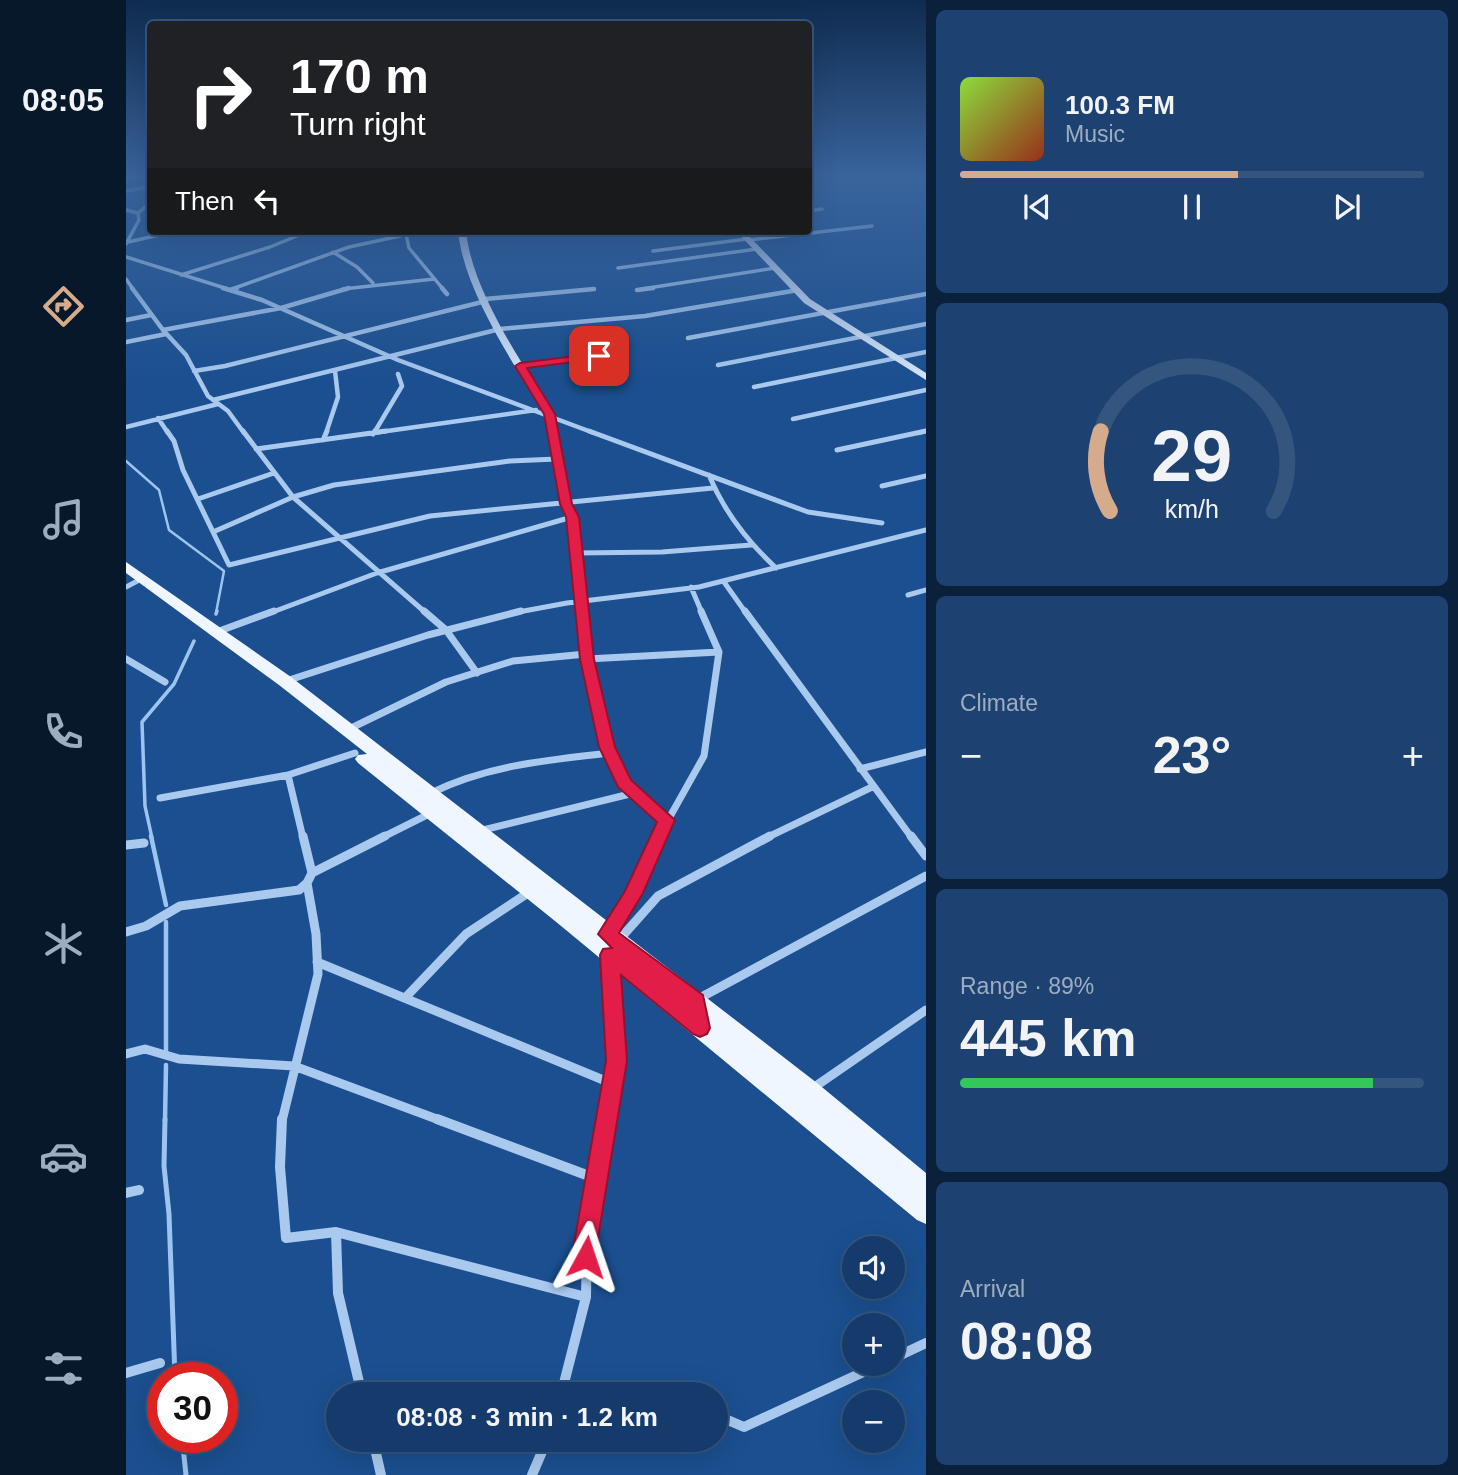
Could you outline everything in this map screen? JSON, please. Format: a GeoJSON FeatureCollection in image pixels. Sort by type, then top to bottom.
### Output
{"type":"FeatureCollection","features":[{"type":"Feature","properties":{"kind":"main road"},"geometry":{"type":"LineString","coordinates":[[126,566],[208,629],[355,753],[476,832],[612,944],[700,1028],[926,1212]]}},
{"type":"Feature","properties":{"kind":"main road"},"geometry":{"type":"LineString","coordinates":[[208,629],[285,681],[347,730],[531,891],[695,1000],[809,1090],[926,1188]]}},
{"type":"Feature","properties":{"kind":"street"},"geometry":{"type":"LineString","coordinates":[[179,275],[280,243]]}},
{"type":"Feature","properties":{"kind":"street"},"geometry":{"type":"LineString","coordinates":[[230,290],[332,252],[371,243]]}},
{"type":"Feature","properties":{"kind":"street"},"geometry":{"type":"LineString","coordinates":[[408,243],[447,294]]}},
{"type":"Feature","properties":{"kind":"street"},"geometry":{"type":"LineString","coordinates":[[464,243],[469,265],[485,300],[549,414],[566,504],[572,517],[587,657],[610,753],[624,783],[666,820]]}},
{"type":"Feature","properties":{"kind":"street"},"geometry":{"type":"LineString","coordinates":[[653,251],[718,243]]}},
{"type":"Feature","properties":{"kind":"street"},"geometry":{"type":"LineString","coordinates":[[751,243],[824,313],[926,377]]}},
{"type":"Feature","properties":{"kind":"street"},"geometry":{"type":"LineString","coordinates":[[618,268],[757,249]]}},
{"type":"Feature","properties":{"kind":"street"},"geometry":{"type":"LineString","coordinates":[[332,252],[357,267],[373,283]]}},
{"type":"Feature","properties":{"kind":"street"},"geometry":{"type":"LineString","coordinates":[[126,257],[281,308],[393,357],[808,512],[882,523]]}},
{"type":"Feature","properties":{"kind":"street"},"geometry":{"type":"LineString","coordinates":[[638,290],[775,268]]}},
{"type":"Feature","properties":{"kind":"street"},"geometry":{"type":"LineString","coordinates":[[126,279],[151,315],[186,355],[208,396],[228,411],[293,496],[377,573],[446,630],[477,673]]}},
{"type":"Feature","properties":{"kind":"street"},"geometry":{"type":"LineString","coordinates":[[126,342],[281,308],[373,283],[434,279]]}},
{"type":"Feature","properties":{"kind":"street"},"geometry":{"type":"LineString","coordinates":[[194,371],[225,366],[485,300],[594,289]]}},
{"type":"Feature","properties":{"kind":"street"},"geometry":{"type":"LineString","coordinates":[[126,427],[500,329],[645,316],[798,290]]}},
{"type":"Feature","properties":{"kind":"street"},"geometry":{"type":"LineString","coordinates":[[688,338],[926,295]]}},
{"type":"Feature","properties":{"kind":"street"},"geometry":{"type":"LineString","coordinates":[[126,320],[151,315]]}},
{"type":"Feature","properties":{"kind":"street"},"geometry":{"type":"LineString","coordinates":[[718,365],[926,324]]}},
{"type":"Feature","properties":{"kind":"street"},"geometry":{"type":"LineString","coordinates":[[754,387],[926,352]]}},
{"type":"Feature","properties":{"kind":"street"},"geometry":{"type":"LineString","coordinates":[[520,366],[625,353]]}},
{"type":"Feature","properties":{"kind":"street"},"geometry":{"type":"LineString","coordinates":[[323,440],[337,406],[341,384],[335,371]]}},
{"type":"Feature","properties":{"kind":"street"},"geometry":{"type":"LineString","coordinates":[[373,434],[402,386],[398,374]]}},
{"type":"Feature","properties":{"kind":"street"},"geometry":{"type":"LineString","coordinates":[[793,419],[926,390]]}},
{"type":"Feature","properties":{"kind":"street"},"geometry":{"type":"LineString","coordinates":[[256,449],[537,410]]}},
{"type":"Feature","properties":{"kind":"street"},"geometry":{"type":"LineString","coordinates":[[158,418],[174,441],[183,470],[229,565],[341,540],[430,516],[713,488]]}},
{"type":"Feature","properties":{"kind":"street"},"geometry":{"type":"LineString","coordinates":[[837,450],[926,431]]}},
{"type":"Feature","properties":{"kind":"street"},"geometry":{"type":"LineString","coordinates":[[213,532],[293,496],[334,485],[510,461],[556,459]]}},
{"type":"Feature","properties":{"kind":"street"},"geometry":{"type":"LineString","coordinates":[[198,499],[274,473]]}},
{"type":"Feature","properties":{"kind":"street"},"geometry":{"type":"LineString","coordinates":[[709,475],[730,519],[751,545],[776,568]]}},
{"type":"Feature","properties":{"kind":"street"},"geometry":{"type":"LineString","coordinates":[[883,486],[926,476]]}},
{"type":"Feature","properties":{"kind":"street"},"geometry":{"type":"LineString","coordinates":[[208,629],[377,573],[572,517]]}},
{"type":"Feature","properties":{"kind":"street"},"geometry":{"type":"LineString","coordinates":[[285,681],[446,630],[517,611],[581,601],[647,596],[724,582],[926,530]]}},
{"type":"Feature","properties":{"kind":"street"},"geometry":{"type":"LineString","coordinates":[[576,553],[662,552],[751,545]]}},
{"type":"Feature","properties":{"kind":"street"},"geometry":{"type":"LineString","coordinates":[[126,587],[143,578]]}},
{"type":"Feature","properties":{"kind":"street"},"geometry":{"type":"LineString","coordinates":[[724,582],[872,787],[925,853]]}},
{"type":"Feature","properties":{"kind":"street"},"geometry":{"type":"LineString","coordinates":[[564,1382],[586,1297],[587,1238],[616,1061],[612,944],[666,820],[704,755],[719,652],[691,587]]}},
{"type":"Feature","properties":{"kind":"street"},"geometry":{"type":"LineString","coordinates":[[908,595],[926,590]]}},
{"type":"Feature","properties":{"kind":"street"},"geometry":{"type":"LineString","coordinates":[[347,730],[446,682],[513,662],[719,652]]}},
{"type":"Feature","properties":{"kind":"street"},"geometry":{"type":"LineString","coordinates":[[126,659],[165,682]]}},
{"type":"Feature","properties":{"kind":"street"},"geometry":{"type":"LineString","coordinates":[[860,769],[926,752]]}},
{"type":"Feature","properties":{"kind":"street"},"geometry":{"type":"LineString","coordinates":[[160,798],[288,775],[355,753]]}},
{"type":"Feature","properties":{"kind":"street"},"geometry":{"type":"LineString","coordinates":[[126,932],[146,926],[180,905],[299,890],[310,878],[430,803],[449,782],[504,766],[610,753]]}},
{"type":"Feature","properties":{"kind":"street"},"geometry":{"type":"LineString","coordinates":[[288,775],[310,878],[318,982],[294,1066],[281,1125],[282,1205],[286,1238],[336,1232],[586,1297]]}},
{"type":"Feature","properties":{"kind":"street"},"geometry":{"type":"LineString","coordinates":[[612,944],[658,896],[790,825],[872,787]]}},
{"type":"Feature","properties":{"kind":"street"},"geometry":{"type":"LineString","coordinates":[[476,832],[634,793]]}},
{"type":"Feature","properties":{"kind":"street"},"geometry":{"type":"LineString","coordinates":[[126,845],[144,843]]}},
{"type":"Feature","properties":{"kind":"street"},"geometry":{"type":"LineString","coordinates":[[700,1028],[695,1000],[926,876]]}},
{"type":"Feature","properties":{"kind":"street"},"geometry":{"type":"LineString","coordinates":[[405,998],[466,934],[531,891]]}},
{"type":"Feature","properties":{"kind":"street"},"geometry":{"type":"LineString","coordinates":[[317,962],[613,1084]]}},
{"type":"Feature","properties":{"kind":"street"},"geometry":{"type":"LineString","coordinates":[[809,1090],[926,1010]]}},
{"type":"Feature","properties":{"kind":"street"},"geometry":{"type":"LineString","coordinates":[[126,1054],[145,1049],[179,1059],[294,1066],[597,1179]]}},
{"type":"Feature","properties":{"kind":"street"},"geometry":{"type":"LineString","coordinates":[[126,1193],[139,1189]]}},
{"type":"Feature","properties":{"kind":"street"},"geometry":{"type":"LineString","coordinates":[[336,1232],[338,1293],[359,1382]]}},
{"type":"Feature","properties":{"kind":"street"},"geometry":{"type":"LineString","coordinates":[[905,1353],[926,1343]]}},
{"type":"Feature","properties":{"kind":"street"},"geometry":{"type":"LineString","coordinates":[[126,1373],[147,1367]]}},
{"type":"Feature","properties":{"kind":"street"},"geometry":{"type":"LineString","coordinates":[[728,1420],[744,1427],[855,1376]]}},
{"type":"Feature","properties":{"kind":"street"},"geometry":{"type":"LineString","coordinates":[[376,1452],[381,1475]]}},
{"type":"Feature","properties":{"kind":"street"},"geometry":{"type":"LineString","coordinates":[[532,1475],[542,1452]]}},
{"type":"Feature","properties":{"kind":"waterway"},"geometry":{"type":"LineString","coordinates":[[126,461],[159,490],[169,530],[224,571],[216,613]]}},
{"type":"Feature","properties":{"kind":"waterway"},"geometry":{"type":"LineString","coordinates":[[152,838],[145,806],[142,722],[174,684],[194,641]]}},
{"type":"Feature","properties":{"kind":"waterway"},"geometry":{"type":"LineString","coordinates":[[151,836],[166,905]]}},
{"type":"Feature","properties":{"kind":"waterway"},"geometry":{"type":"LineString","coordinates":[[166,922],[166,1053]]}},
{"type":"Feature","properties":{"kind":"waterway"},"geometry":{"type":"LineString","coordinates":[[165,1121],[166,1065]]}},
{"type":"Feature","properties":{"kind":"waterway"},"geometry":{"type":"LineString","coordinates":[[165,1119],[164,1166],[169,1214],[174,1362]]}},
{"type":"Feature","properties":{"kind":"waterway"},"geometry":{"type":"LineString","coordinates":[[184,1453],[186,1475]]}},
{"type":"Feature","properties":{"kind":"route"},"geometry":{"type":"LineString","coordinates":[[586,1257],[616,1061],[610,955],[700,1028],[695,1000],[608,934],[633,893],[666,820],[624,783],[607,747],[587,659],[572,517],[566,504],[549,414],[520,366],[599,356]]}}]}
